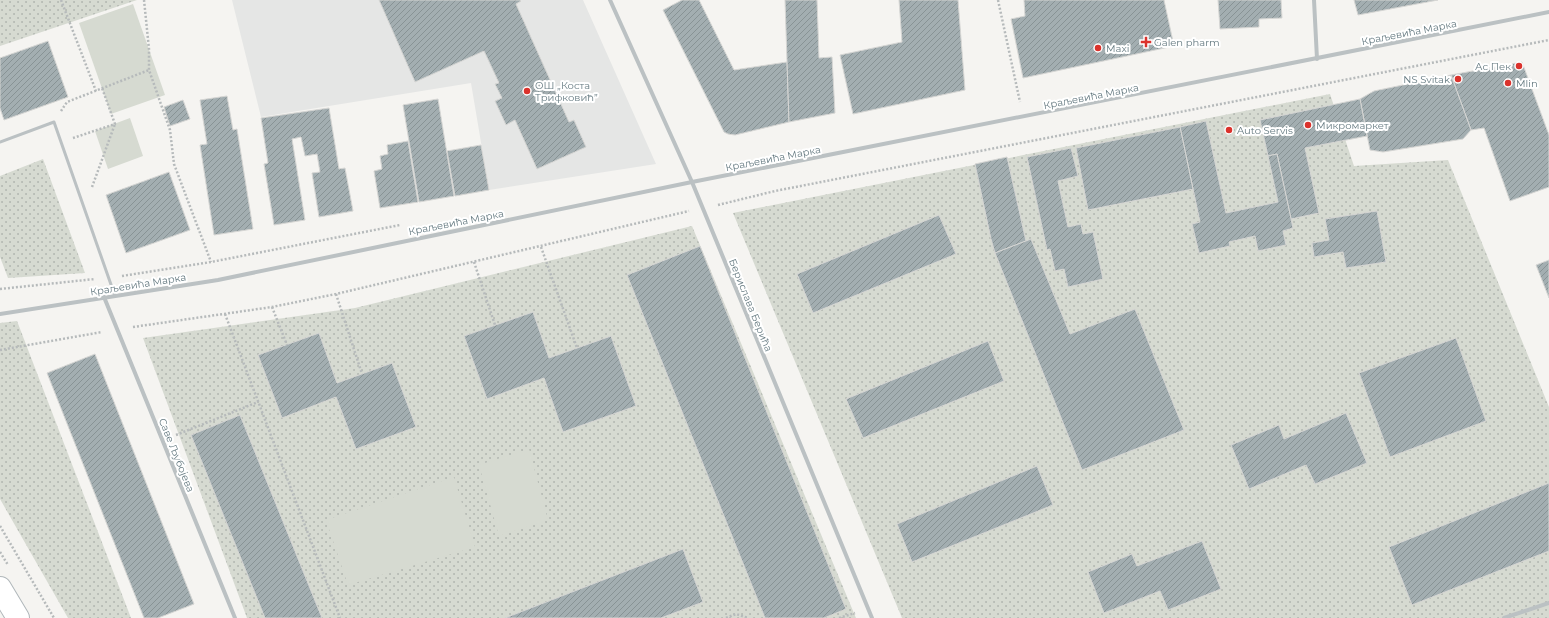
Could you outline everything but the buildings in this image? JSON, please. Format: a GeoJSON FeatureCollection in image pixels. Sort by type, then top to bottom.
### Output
{"type":"FeatureCollection","features":[{"type":"Feature","properties":{"kind":"main road"},"geometry":{"type":"LineString","coordinates":[[0,588],[18,618]]}},
{"type":"Feature","properties":{"kind":"street","name":"Берислава Берића"},"geometry":{"type":"LineString","coordinates":[[610,0],[692,182],[872,618]]}},
{"type":"Feature","properties":{"kind":"street"},"geometry":{"type":"LineString","coordinates":[[1314,0],[1317,59]]}},
{"type":"Feature","properties":{"kind":"street","name":"Краљевића Марка"},"geometry":{"type":"LineString","coordinates":[[0,314],[218,280],[692,182],[1549,12]]}},
{"type":"Feature","properties":{"kind":"street","name":"Саве Љубојева"},"geometry":{"type":"LineString","coordinates":[[104,298],[118,329],[235,618]]}},
{"type":"Feature","properties":{"kind":"street"},"geometry":{"type":"LineString","coordinates":[[1504,618],[1549,603]]}},
{"type":"Feature","properties":{"kind":"lane"},"geometry":{"type":"LineString","coordinates":[[0,142],[54,122],[115,296]]}},
{"type":"Feature","properties":{"kind":"path"},"geometry":{"type":"LineString","coordinates":[[61,0],[96,90]]}},
{"type":"Feature","properties":{"kind":"path"},"geometry":{"type":"LineString","coordinates":[[144,0],[149,49],[149,70],[170,130],[174,164],[211,262]]}},
{"type":"Feature","properties":{"kind":"path"},"geometry":{"type":"LineString","coordinates":[[998,0],[1020,102]]}},
{"type":"Feature","properties":{"kind":"path"},"geometry":{"type":"LineString","coordinates":[[0,350],[118,329],[225,314],[336,294],[782,190],[1549,40]]}},
{"type":"Feature","properties":{"kind":"path"},"geometry":{"type":"LineString","coordinates":[[54,122],[67,102],[149,70]]}},
{"type":"Feature","properties":{"kind":"path"},"geometry":{"type":"LineString","coordinates":[[84,208],[115,124],[102,88]]}},
{"type":"Feature","properties":{"kind":"path"},"geometry":{"type":"LineString","coordinates":[[62,143],[115,124]]}},
{"type":"Feature","properties":{"kind":"path"},"geometry":{"type":"LineString","coordinates":[[541,247],[578,348]]}},
{"type":"Feature","properties":{"kind":"path"},"geometry":{"type":"LineString","coordinates":[[474,262],[495,325]]}},
{"type":"Feature","properties":{"kind":"path"},"geometry":{"type":"LineString","coordinates":[[336,294],[362,374]]}},
{"type":"Feature","properties":{"kind":"path"},"geometry":{"type":"LineString","coordinates":[[272,306],[286,345]]}},
{"type":"Feature","properties":{"kind":"path"},"geometry":{"type":"LineString","coordinates":[[225,314],[340,618]]}},
{"type":"Feature","properties":{"kind":"path"},"geometry":{"type":"LineString","coordinates":[[163,440],[258,402]]}},
{"type":"Feature","properties":{"kind":"path"},"geometry":{"type":"LineString","coordinates":[[0,526],[54,618]]}},
{"type":"Feature","properties":{"kind":"path"},"geometry":{"type":"LineString","coordinates":[[838,618],[858,612]]}},
{"type":"Feature","properties":{"kind":"path"},"geometry":{"type":"LineString","coordinates":[[726,618],[736,614],[748,618]]}},
{"type":"Feature","properties":{"kind":"shaded area"},"geometry":{"type":"Polygon","coordinates":[[[0,0],[137,0],[0,46],[0,0]]]}},
{"type":"Feature","properties":{"kind":"shaded area"},"geometry":{"type":"Polygon","coordinates":[[[232,0],[583,0],[656,164],[489,190],[471,83],[261,117],[232,0]]]}},
{"type":"Feature","properties":{"kind":"shaded area"},"geometry":{"type":"Polygon","coordinates":[[[133,4],[165,95],[111,114],[79,23],[133,4]]]}},
{"type":"Feature","properties":{"kind":"shaded area"},"geometry":{"type":"Polygon","coordinates":[[[1330,94],[1354,166],[1448,160],[1549,407],[1549,618],[902,618],[733,213],[1330,94]]]}},
{"type":"Feature","properties":{"kind":"shaded area"},"geometry":{"type":"Polygon","coordinates":[[[130,118],[143,156],[108,169],[95,131],[130,118]]]}},
{"type":"Feature","properties":{"kind":"shaded area"},"geometry":{"type":"Polygon","coordinates":[[[43,159],[85,273],[8,278],[0,257],[0,176],[43,159]]]}},
{"type":"Feature","properties":{"kind":"shaded area"},"geometry":{"type":"Polygon","coordinates":[[[692,226],[856,618],[247,618],[143,338],[355,308],[692,226]]]}},
{"type":"Feature","properties":{"kind":"shaded area"},"geometry":{"type":"Polygon","coordinates":[[[17,321],[131,618],[68,618],[0,499],[0,323],[17,321]]]}},
{"type":"Feature","properties":{"kind":"shaded area"},"geometry":{"type":"Polygon","coordinates":[[[529,449],[548,520],[499,536],[479,465],[529,449]]]}},
{"type":"Feature","properties":{"kind":"shaded area"},"geometry":{"type":"Polygon","coordinates":[[[454,477],[475,547],[348,585],[326,520],[454,477]]]}},
{"type":"Feature","properties":{"kind":"place","name":"Galen pharm"},"geometry":{"type":"Point","coordinates":[1146,42]}},
{"type":"Feature","properties":{"kind":"place","name":"Maxi"},"geometry":{"type":"Point","coordinates":[1098,48]}},
{"type":"Feature","properties":{"kind":"place","name":"Ас Пек"},"geometry":{"type":"Point","coordinates":[1519,66]}},
{"type":"Feature","properties":{"kind":"place","name":"NS Svitak"},"geometry":{"type":"Point","coordinates":[1458,79]}},
{"type":"Feature","properties":{"kind":"place","name":"Mlin"},"geometry":{"type":"Point","coordinates":[1508,83]}},
{"type":"Feature","properties":{"kind":"place","name":"ОШ „Коста Трифковић”"},"geometry":{"type":"Point","coordinates":[527,91]}},
{"type":"Feature","properties":{"kind":"place","name":"Микромаркет"},"geometry":{"type":"Point","coordinates":[1308,125]}},
{"type":"Feature","properties":{"kind":"place","name":"Auto Servis"},"geometry":{"type":"Point","coordinates":[1229,130]}}]}
